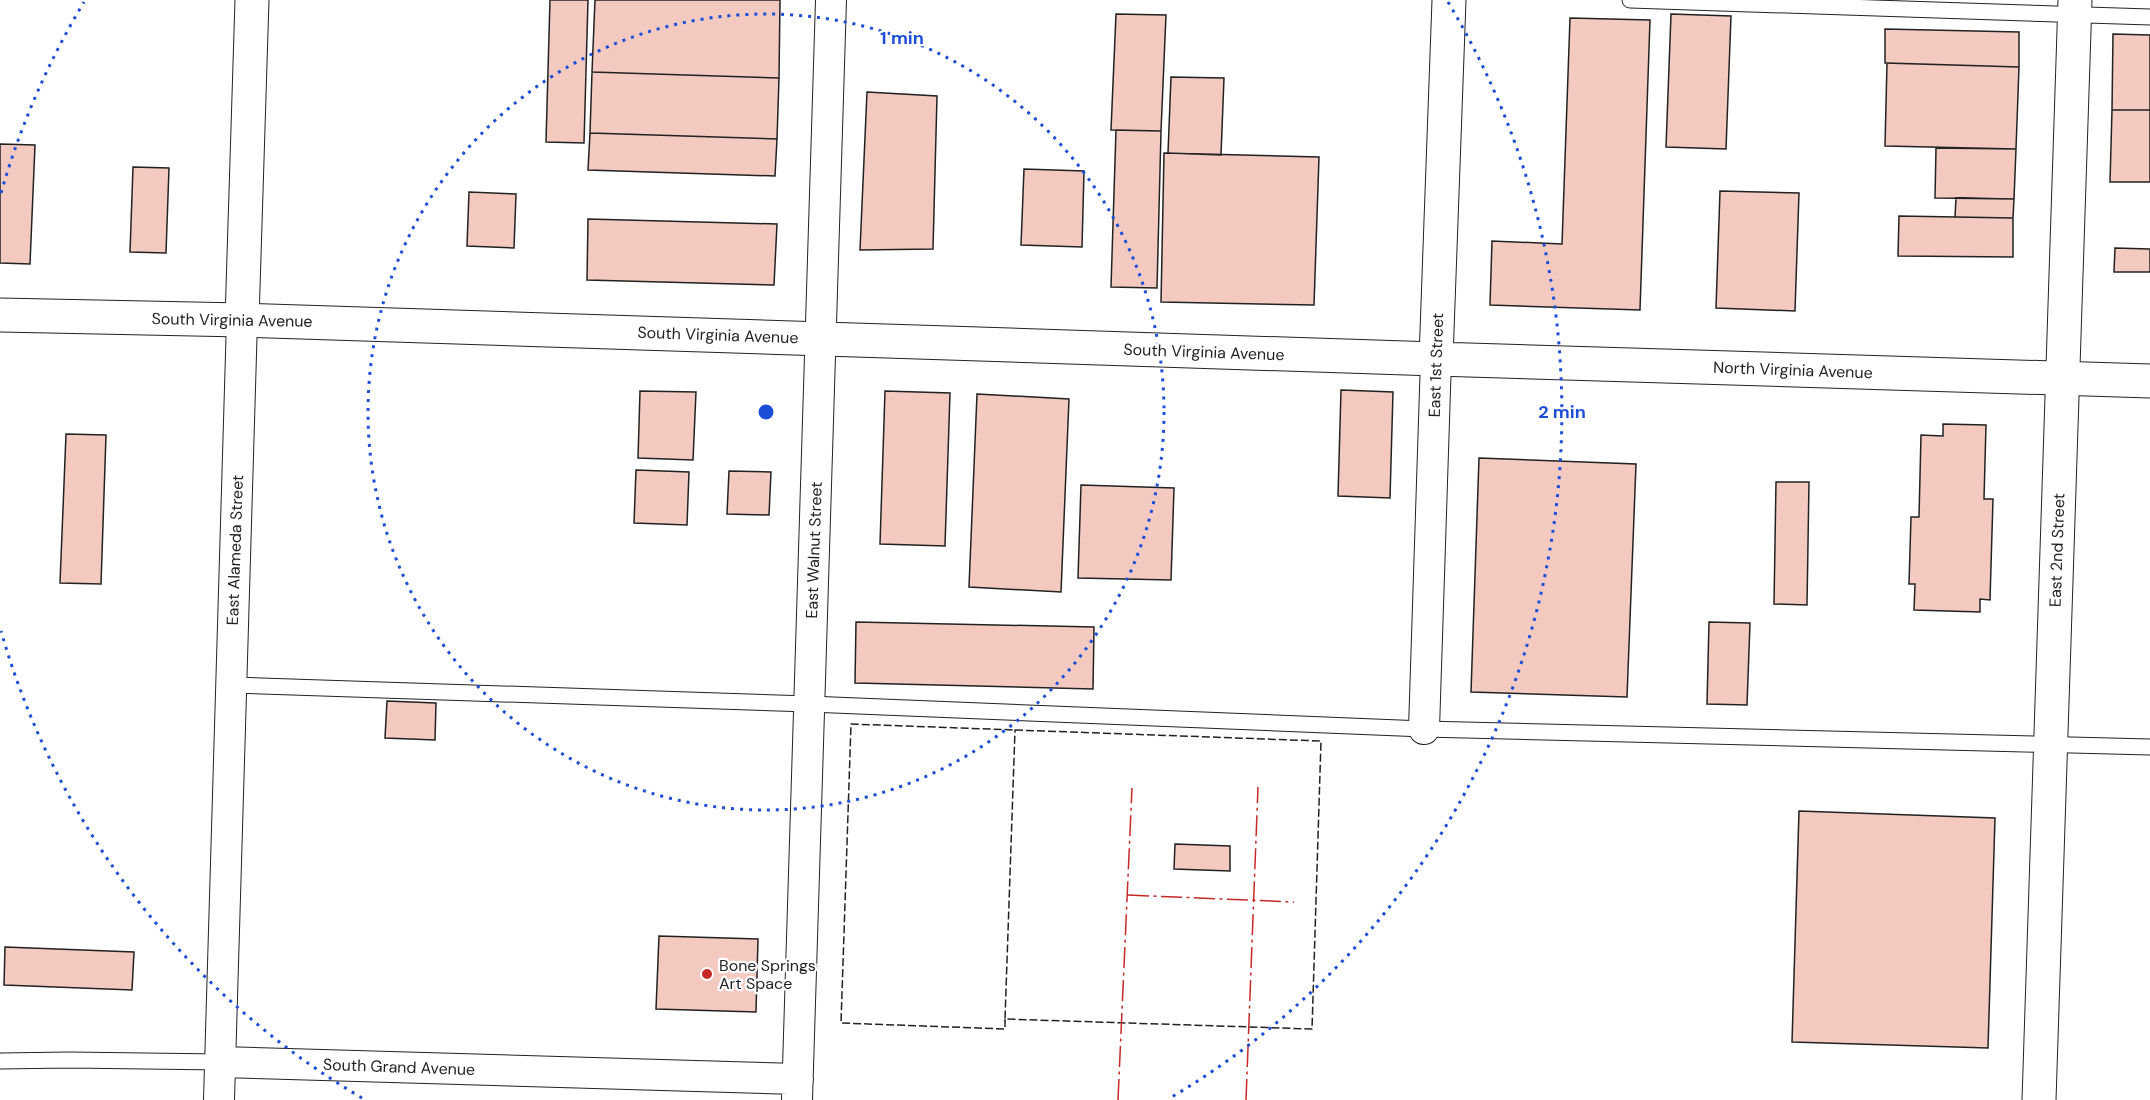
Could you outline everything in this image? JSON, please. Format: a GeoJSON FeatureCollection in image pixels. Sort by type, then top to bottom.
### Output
{"type":"FeatureCollection","features":[{"type":"Feature","properties":{"kind":"street","name":"East Alameda Street"},"geometry":{"type":"LineString","coordinates":[[219,1100],[252,0]]}},
{"type":"Feature","properties":{"kind":"street","name":"East Walnut Street"},"geometry":{"type":"LineString","coordinates":[[797,1089],[831,0]]}},
{"type":"Feature","properties":{"kind":"street","name":"East 1st Street"},"geometry":{"type":"LineString","coordinates":[[1424,729],[1449,0]]}},
{"type":"Feature","properties":{"kind":"street","name":"East 2nd Street"},"geometry":{"type":"LineString","coordinates":[[2039,1100],[2075,7]]}},
{"type":"Feature","properties":{"kind":"street","name":"South Virginia Avenue"},"geometry":{"type":"LineString","coordinates":[[0,315],[820,338],[1436,360]]}},
{"type":"Feature","properties":{"kind":"street","name":"North Virginia Avenue"},"geometry":{"type":"LineString","coordinates":[[1436,360],[2150,381]]}},
{"type":"Feature","properties":{"kind":"street","name":"South Grand Avenue"},"geometry":{"type":"LineString","coordinates":[[220,1062],[797,1089]]}},
{"type":"Feature","properties":{"kind":"lane"},"geometry":{"type":"LineString","coordinates":[[1630,0],[2075,7],[2150,17]]}},
{"type":"Feature","properties":{"kind":"lane"},"geometry":{"type":"LineString","coordinates":[[231,685],[809,704],[1424,729],[2150,747]]}},
{"type":"Feature","properties":{"kind":"lane","name":"South Grand Avenue"},"geometry":{"type":"LineString","coordinates":[[0,1061],[220,1062]]}},
{"type":"Feature","properties":{"kind":"building"},"geometry":{"type":"Polygon","coordinates":[[[550,0],[588,0],[584,143],[546,142],[550,0]]]}},
{"type":"Feature","properties":{"kind":"building"},"geometry":{"type":"Polygon","coordinates":[[[595,0],[780,0],[779,78],[592,72],[595,0]]]}},
{"type":"Feature","properties":{"kind":"building"},"geometry":{"type":"Polygon","coordinates":[[[1116,14],[1166,15],[1161,131],[1111,130],[1116,14]]]}},
{"type":"Feature","properties":{"kind":"building"},"geometry":{"type":"Polygon","coordinates":[[[1671,14],[1731,16],[1726,149],[1666,147],[1671,14]]]}},
{"type":"Feature","properties":{"kind":"building"},"geometry":{"type":"Polygon","coordinates":[[[1570,18],[1650,20],[1640,310],[1490,305],[1492,241],[1562,244],[1570,18]]]}},
{"type":"Feature","properties":{"kind":"building"},"geometry":{"type":"Polygon","coordinates":[[[1885,29],[2019,32],[2019,67],[1885,63],[1885,29]]]}},
{"type":"Feature","properties":{"kind":"building"},"geometry":{"type":"Polygon","coordinates":[[[2113,34],[2150,35],[2150,110],[2112,110],[2113,34]]]}},
{"type":"Feature","properties":{"kind":"building"},"geometry":{"type":"Polygon","coordinates":[[[1887,63],[2019,67],[2016,149],[1885,146],[1887,63]]]}},
{"type":"Feature","properties":{"kind":"building"},"geometry":{"type":"Polygon","coordinates":[[[592,72],[779,78],[777,139],[590,133],[592,72]]]}},
{"type":"Feature","properties":{"kind":"building"},"geometry":{"type":"Polygon","coordinates":[[[1171,77],[1224,78],[1221,155],[1168,153],[1171,77]]]}},
{"type":"Feature","properties":{"kind":"building"},"geometry":{"type":"Polygon","coordinates":[[[867,92],[937,96],[933,249],[860,250],[867,92]]]}},
{"type":"Feature","properties":{"kind":"building"},"geometry":{"type":"Polygon","coordinates":[[[2112,110],[2150,110],[2150,182],[2110,182],[2112,110]]]}},
{"type":"Feature","properties":{"kind":"building"},"geometry":{"type":"Polygon","coordinates":[[[1116,130],[1161,131],[1157,288],[1111,287],[1116,130]]]}},
{"type":"Feature","properties":{"kind":"building"},"geometry":{"type":"Polygon","coordinates":[[[590,133],[777,139],[775,176],[588,170],[590,133]]]}},
{"type":"Feature","properties":{"kind":"building"},"geometry":{"type":"Polygon","coordinates":[[[0,144],[35,145],[30,264],[0,263],[0,144]]]}},
{"type":"Feature","properties":{"kind":"building"},"geometry":{"type":"Polygon","coordinates":[[[1936,148],[2016,149],[2014,199],[1935,198],[1936,148]]]}},
{"type":"Feature","properties":{"kind":"building"},"geometry":{"type":"Polygon","coordinates":[[[1164,153],[1319,157],[1314,305],[1161,302],[1164,153]]]}},
{"type":"Feature","properties":{"kind":"building"},"geometry":{"type":"Polygon","coordinates":[[[133,167],[169,168],[166,253],[130,252],[133,167]]]}},
{"type":"Feature","properties":{"kind":"building"},"geometry":{"type":"Polygon","coordinates":[[[1024,169],[1084,171],[1082,247],[1021,245],[1024,169]]]}},
{"type":"Feature","properties":{"kind":"building"},"geometry":{"type":"Polygon","coordinates":[[[1720,191],[1799,193],[1795,311],[1716,308],[1720,191]]]}},
{"type":"Feature","properties":{"kind":"building"},"geometry":{"type":"Polygon","coordinates":[[[469,192],[516,194],[514,248],[467,246],[469,192]]]}},
{"type":"Feature","properties":{"kind":"building"},"geometry":{"type":"Polygon","coordinates":[[[1956,198],[2014,199],[2013,218],[1955,217],[1956,198]]]}},
{"type":"Feature","properties":{"kind":"building"},"geometry":{"type":"Polygon","coordinates":[[[1899,216],[2013,218],[2013,257],[1898,256],[1899,216]]]}},
{"type":"Feature","properties":{"kind":"building"},"geometry":{"type":"Polygon","coordinates":[[[588,219],[777,224],[774,285],[587,280],[588,219]]]}},
{"type":"Feature","properties":{"kind":"building"},"geometry":{"type":"Polygon","coordinates":[[[2115,248],[2150,249],[2150,272],[2114,272],[2115,248]]]}},
{"type":"Feature","properties":{"kind":"building"},"geometry":{"type":"Polygon","coordinates":[[[1341,390],[1393,392],[1390,498],[1338,496],[1341,390]]]}},
{"type":"Feature","properties":{"kind":"building"},"geometry":{"type":"Polygon","coordinates":[[[640,391],[696,392],[693,460],[638,458],[640,391]]]}},
{"type":"Feature","properties":{"kind":"building"},"geometry":{"type":"Polygon","coordinates":[[[885,391],[950,393],[945,546],[880,544],[885,391]]]}},
{"type":"Feature","properties":{"kind":"building"},"geometry":{"type":"Polygon","coordinates":[[[977,394],[1069,399],[1061,592],[969,587],[977,394]]]}},
{"type":"Feature","properties":{"kind":"building"},"geometry":{"type":"Polygon","coordinates":[[[1943,424],[1986,425],[1984,499],[1993,499],[1990,600],[1980,599],[1980,612],[1914,610],[1915,584],[1909,584],[1911,517],[1919,517],[1921,435],[1943,436],[1943,424]]]}},
{"type":"Feature","properties":{"kind":"building"},"geometry":{"type":"Polygon","coordinates":[[[66,434],[106,435],[101,584],[60,583],[66,434]]]}},
{"type":"Feature","properties":{"kind":"building"},"geometry":{"type":"Polygon","coordinates":[[[1479,458],[1636,464],[1627,697],[1471,692],[1479,458]]]}},
{"type":"Feature","properties":{"kind":"building"},"geometry":{"type":"Polygon","coordinates":[[[636,470],[689,472],[687,525],[634,523],[636,470]]]}},
{"type":"Feature","properties":{"kind":"building"},"geometry":{"type":"Polygon","coordinates":[[[729,471],[771,472],[769,515],[727,514],[729,471]]]}},
{"type":"Feature","properties":{"kind":"building"},"geometry":{"type":"Polygon","coordinates":[[[1776,482],[1809,482],[1807,605],[1774,604],[1776,482]]]}},
{"type":"Feature","properties":{"kind":"building"},"geometry":{"type":"Polygon","coordinates":[[[1081,485],[1174,488],[1171,580],[1078,578],[1081,485]]]}},
{"type":"Feature","properties":{"kind":"building"},"geometry":{"type":"Polygon","coordinates":[[[856,622],[1094,627],[1093,689],[855,683],[856,622]]]}},
{"type":"Feature","properties":{"kind":"building"},"geometry":{"type":"Polygon","coordinates":[[[1709,622],[1750,623],[1747,705],[1707,704],[1709,622]]]}},
{"type":"Feature","properties":{"kind":"building"},"geometry":{"type":"Polygon","coordinates":[[[387,701],[436,703],[435,740],[385,738],[387,701]]]}},
{"type":"Feature","properties":{"kind":"building"},"geometry":{"type":"Polygon","coordinates":[[[1799,811],[1995,818],[1988,1048],[1792,1042],[1799,811]]]}},
{"type":"Feature","properties":{"kind":"building"},"geometry":{"type":"Polygon","coordinates":[[[1175,844],[1230,846],[1230,871],[1174,869],[1175,844]]]}},
{"type":"Feature","properties":{"kind":"building","name":"Bone Springs Art Space"},"geometry":{"type":"Polygon","coordinates":[[[659,936],[758,939],[756,1012],[656,1009],[659,936]]]}},
{"type":"Feature","properties":{"kind":"building"},"geometry":{"type":"Polygon","coordinates":[[[5,947],[134,952],[132,990],[4,985],[5,947]]]}},
{"type":"Feature","properties":{"kind":"fence"},"geometry":{"type":"LineString","coordinates":[[1005,1019],[1005,1029],[841,1023],[851,724],[1015,730]]}},
{"type":"Feature","properties":{"kind":"fence"},"geometry":{"type":"LineString","coordinates":[[1015,730],[1321,741],[1312,1029],[1005,1019],[1015,730]]}},
{"type":"Feature","properties":{"kind":"power"},"geometry":{"type":"LineString","coordinates":[[1246,1100],[1258,787]]}},
{"type":"Feature","properties":{"kind":"power"},"geometry":{"type":"LineString","coordinates":[[1118,1100],[1132,788]]}},
{"type":"Feature","properties":{"kind":"power"},"geometry":{"type":"LineString","coordinates":[[1128,895],[1294,902]]}},
{"type":"Feature","properties":{"kind":"place","name":"Bone Springs Art Space"},"geometry":{"type":"Point","coordinates":[707,974]}}]}
